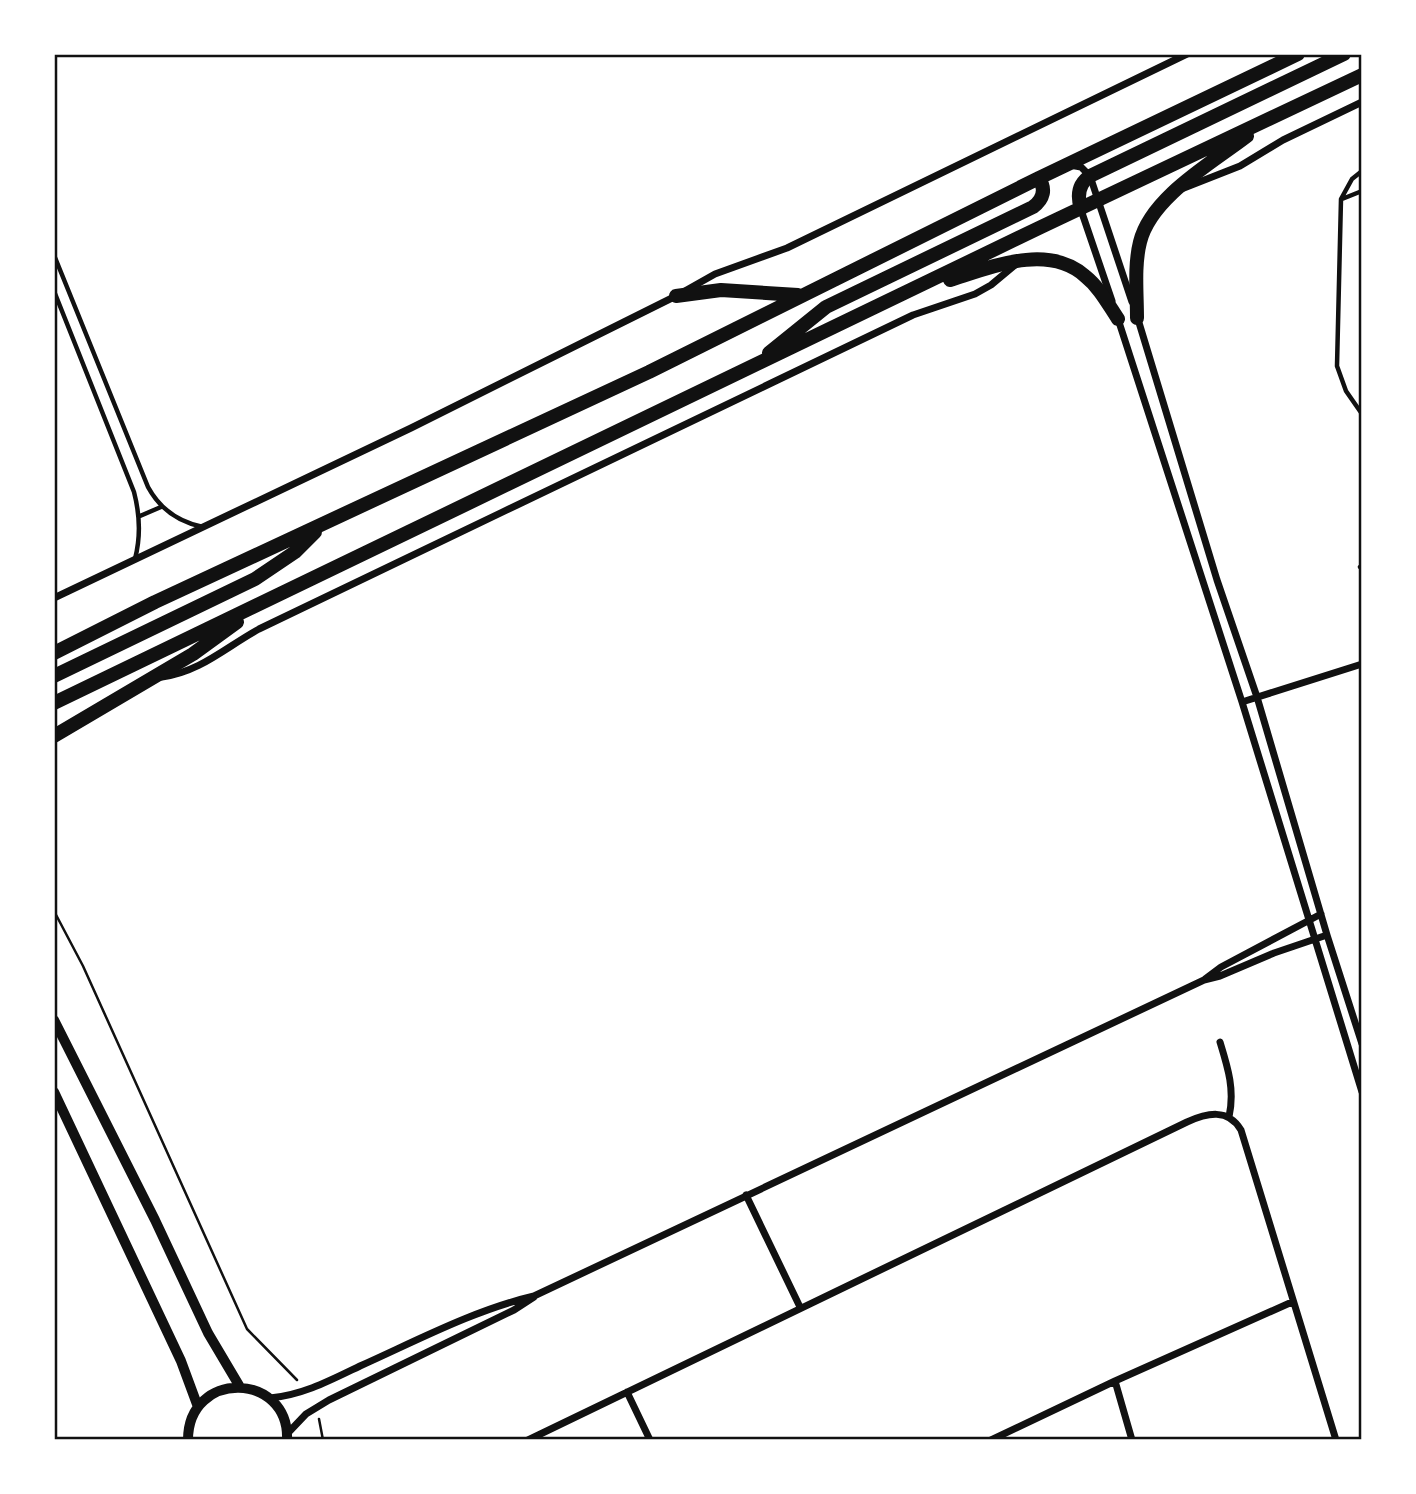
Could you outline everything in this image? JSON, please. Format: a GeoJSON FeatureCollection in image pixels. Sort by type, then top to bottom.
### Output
{"type":"FeatureCollection","features":[{"type":"Feature","properties":{"kind":"main road"},"geometry":{"type":"LineString","coordinates":[[54,653],[155,602],[649,372],[1063,166],[1298,54]]}},
{"type":"Feature","properties":{"kind":"main road"},"geometry":{"type":"LineString","coordinates":[[1081,209],[1079,191],[1090,176],[1344,54]]}},
{"type":"Feature","properties":{"kind":"main road"},"geometry":{"type":"LineString","coordinates":[[54,703],[1362,75]]}},
{"type":"Feature","properties":{"kind":"main road"},"geometry":{"type":"LineString","coordinates":[[1138,318],[1140,241],[1153,214],[1177,190],[1272,118]]}},
{"type":"Feature","properties":{"kind":"main road"},"geometry":{"type":"LineString","coordinates":[[758,364],[826,307],[1033,207],[1044,192],[1039,178]]}},
{"type":"Feature","properties":{"kind":"main road"},"geometry":{"type":"LineString","coordinates":[[902,295],[1020,261],[1045,259],[1075,268],[1091,282],[1118,319]]}},
{"type":"Feature","properties":{"kind":"main road"},"geometry":{"type":"LineString","coordinates":[[676,296],[721,290],[800,295]]}},
{"type":"Feature","properties":{"kind":"main road"},"geometry":{"type":"LineString","coordinates":[[54,676],[255,579],[295,552],[327,522]]}},
{"type":"Feature","properties":{"kind":"main road"},"geometry":{"type":"LineString","coordinates":[[54,736],[193,654],[262,604]]}},
{"type":"Feature","properties":{"kind":"street"},"geometry":{"type":"LineString","coordinates":[[54,598],[399,434],[715,274],[788,248],[1187,54]]}},
{"type":"Feature","properties":{"kind":"street"},"geometry":{"type":"LineString","coordinates":[[1177,190],[1240,166],[1283,140],[1362,102]]}},
{"type":"Feature","properties":{"kind":"street"},"geometry":{"type":"LineString","coordinates":[[1063,166],[1081,167],[1090,176],[1138,318],[1217,580],[1257,697],[1362,1044]]}},
{"type":"Feature","properties":{"kind":"street"},"geometry":{"type":"LineString","coordinates":[[1081,209],[1241,702],[1362,1093]]}},
{"type":"Feature","properties":{"kind":"street"},"geometry":{"type":"LineString","coordinates":[[154,678],[173,676],[203,664],[259,629],[913,315],[975,294],[1020,261]]}},
{"type":"Feature","properties":{"kind":"street"},"geometry":{"type":"LineString","coordinates":[[1241,702],[1362,664]]}},
{"type":"Feature","properties":{"kind":"street"},"geometry":{"type":"LineString","coordinates":[[287,1437],[299,1420],[315,1408],[514,1310],[534,1296],[1204,979],[1221,967],[1321,914]]}},
{"type":"Feature","properties":{"kind":"street"},"geometry":{"type":"LineString","coordinates":[[1204,979],[1220,976],[1327,935]]}},
{"type":"Feature","properties":{"kind":"street"},"geometry":{"type":"LineString","coordinates":[[54,1020],[155,1220],[208,1333],[240,1387]]}},
{"type":"Feature","properties":{"kind":"street"},"geometry":{"type":"LineString","coordinates":[[1220,1042],[1231,1083],[1229,1117]]}},
{"type":"Feature","properties":{"kind":"street"},"geometry":{"type":"LineString","coordinates":[[54,1092],[181,1361],[198,1407]]}},
{"type":"Feature","properties":{"kind":"street"},"geometry":{"type":"LineString","coordinates":[[527,1440],[1187,1122],[1210,1114],[1229,1117],[1241,1130],[1336,1440]]}},
{"type":"Feature","properties":{"kind":"street"},"geometry":{"type":"LineString","coordinates":[[746,1195],[800,1307]]}},
{"type":"Feature","properties":{"kind":"street"},"geometry":{"type":"LineString","coordinates":[[269,1398],[307,1391],[455,1324],[534,1296]]}},
{"type":"Feature","properties":{"kind":"street"},"geometry":{"type":"LineString","coordinates":[[991,1440],[1292,1302]]}},
{"type":"Feature","properties":{"kind":"street"},"geometry":{"type":"LineString","coordinates":[[1115,1381],[1132,1440]]}},
{"type":"Feature","properties":{"kind":"street"},"geometry":{"type":"LineString","coordinates":[[188,1440],[190,1421],[198,1407],[219,1391],[240,1387],[269,1398],[282,1414],[287,1437]]}},
{"type":"Feature","properties":{"kind":"street"},"geometry":{"type":"LineString","coordinates":[[627,1392],[650,1440]]}},
{"type":"Feature","properties":{"kind":"lane"},"geometry":{"type":"LineString","coordinates":[[1362,171],[1352,179],[1341,200],[1338,366],[1346,391],[1362,414]]}},
{"type":"Feature","properties":{"kind":"lane"},"geometry":{"type":"LineString","coordinates":[[1341,200],[1362,191]]}},
{"type":"Feature","properties":{"kind":"lane"},"geometry":{"type":"LineString","coordinates":[[54,254],[148,487],[162,507],[182,521],[205,527]]}},
{"type":"Feature","properties":{"kind":"lane"},"geometry":{"type":"LineString","coordinates":[[54,291],[134,492],[140,516],[135,559]]}},
{"type":"Feature","properties":{"kind":"lane"},"geometry":{"type":"LineString","coordinates":[[140,516],[162,507]]}},
{"type":"Feature","properties":{"kind":"path"},"geometry":{"type":"LineString","coordinates":[[54,911],[88,979],[247,1329],[307,1391]]}},
{"type":"Feature","properties":{"kind":"path"},"geometry":{"type":"LineString","coordinates":[[315,1408],[323,1440]]}}]}
